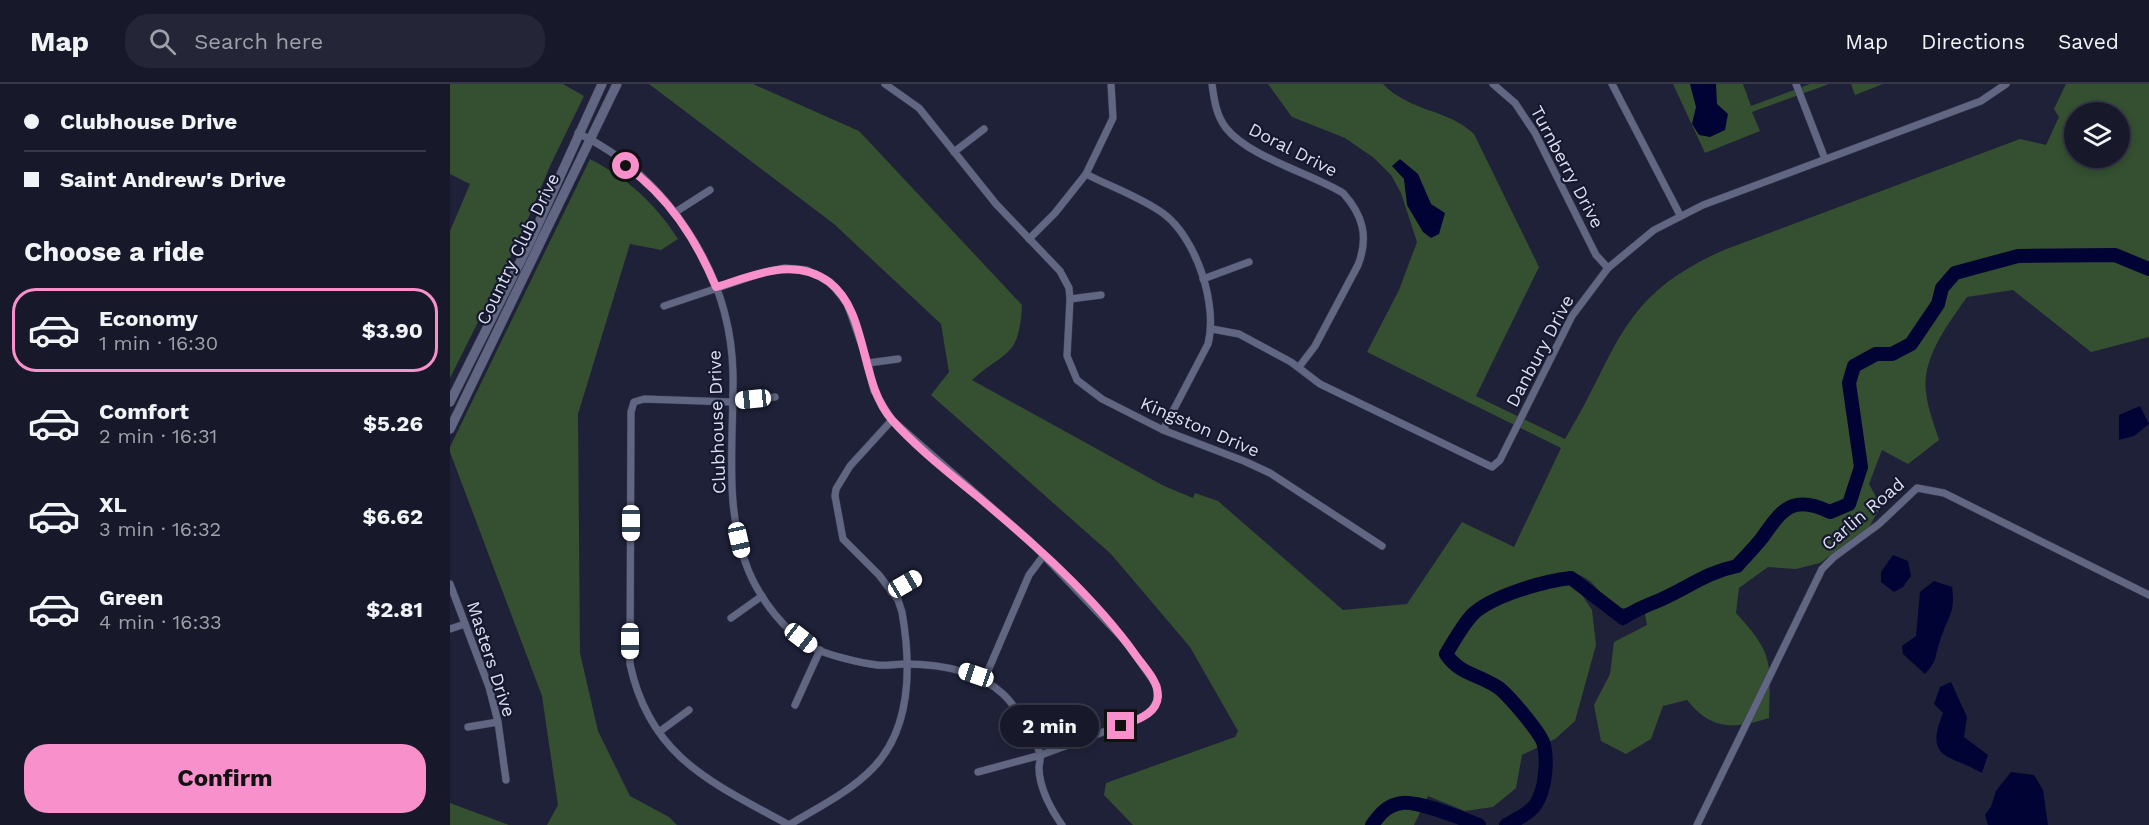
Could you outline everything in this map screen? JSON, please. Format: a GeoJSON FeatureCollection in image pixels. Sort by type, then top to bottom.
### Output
{"type":"FeatureCollection","features":[{"type":"Feature","properties":{"kind":"main road","name":"Country Club Drive"},"geometry":{"type":"LineString","coordinates":[[450,402],[532,238],[602,84]]}},
{"type":"Feature","properties":{"kind":"main road","name":"Country Club Drive"},"geometry":{"type":"LineString","coordinates":[[450,429],[617,84]]}},
{"type":"Feature","properties":{"kind":"street","name":"Kingston Drive"},"geometry":{"type":"LineString","coordinates":[[885,84],[918,108],[981,187],[1060,271],[1069,288],[1067,356],[1077,380],[1102,399],[1163,430],[1244,460],[1270,473],[1382,546]]}},
{"type":"Feature","properties":{"kind":"street"},"geometry":{"type":"LineString","coordinates":[[1029,239],[1086,174],[1113,118],[1111,84]]}},
{"type":"Feature","properties":{"kind":"street","name":"Doral Drive"},"geometry":{"type":"LineString","coordinates":[[1212,84],[1216,110],[1233,135],[1251,148],[1343,193],[1354,205],[1362,224],[1363,252],[1358,265],[1315,346],[1299,367]]}},
{"type":"Feature","properties":{"kind":"street","name":"Turnberry Drive"},"geometry":{"type":"LineString","coordinates":[[1493,84],[1515,103],[1530,125],[1596,255],[1608,268]]}},
{"type":"Feature","properties":{"kind":"street"},"geometry":{"type":"LineString","coordinates":[[1612,84],[1680,215]]}},
{"type":"Feature","properties":{"kind":"street"},"geometry":{"type":"LineString","coordinates":[[1796,84],[1825,159]]}},
{"type":"Feature","properties":{"kind":"street","name":"Danbury Drive"},"geometry":{"type":"LineString","coordinates":[[1212,329],[1239,334],[1299,367],[1320,384],[1492,467],[1500,460],[1572,316],[1608,268],[1654,230],[1680,215],[1982,102],[2006,84]]}},
{"type":"Feature","properties":{"kind":"street"},"geometry":{"type":"LineString","coordinates":[[954,152],[984,129]]}},
{"type":"Feature","properties":{"kind":"street","name":"Clubhouse Drive"},"geometry":{"type":"LineString","coordinates":[[578,133],[590,139],[642,177],[674,213],[699,248],[716,287],[727,325],[733,373],[731,402],[736,527],[746,563],[762,596],[789,629],[820,650],[875,665],[905,664],[964,671],[984,680],[1003,694],[1018,712],[1041,755],[1038,769],[1041,781],[1052,812],[1062,825]]}},
{"type":"Feature","properties":{"kind":"street"},"geometry":{"type":"LineString","coordinates":[[1086,174],[1164,214],[1182,233],[1209,296],[1212,329],[1202,359],[1163,430]]}},
{"type":"Feature","properties":{"kind":"street"},"geometry":{"type":"LineString","coordinates":[[674,213],[710,190]]}},
{"type":"Feature","properties":{"kind":"street"},"geometry":{"type":"LineString","coordinates":[[1203,279],[1249,262]]}},
{"type":"Feature","properties":{"kind":"street"},"geometry":{"type":"LineString","coordinates":[[664,306],[716,287],[785,268],[807,270],[830,282],[847,303],[868,363],[874,391],[892,420],[1044,555],[1127,643],[1156,686],[1158,695],[1152,710],[1141,718],[1041,755],[978,772]]}},
{"type":"Feature","properties":{"kind":"street"},"geometry":{"type":"LineString","coordinates":[[1070,299],[1101,296]]}},
{"type":"Feature","properties":{"kind":"street"},"geometry":{"type":"LineString","coordinates":[[868,363],[898,359]]}},
{"type":"Feature","properties":{"kind":"street"},"geometry":{"type":"LineString","coordinates":[[775,397],[731,402],[644,399],[634,402],[631,412],[630,664],[642,704],[677,756],[695,772],[789,825],[840,793],[875,766],[894,738],[903,714],[906,692],[902,612],[879,575],[843,539],[835,496],[836,489],[850,466],[892,420]]}},
{"type":"Feature","properties":{"kind":"street","name":"Carlin Road"},"geometry":{"type":"LineString","coordinates":[[1697,825],[1822,569],[1834,557],[1879,524],[1917,488],[1944,493],[2149,595]]}},
{"type":"Feature","properties":{"kind":"street"},"geometry":{"type":"LineString","coordinates":[[984,680],[1029,574],[1044,555]]}},
{"type":"Feature","properties":{"kind":"street"},"geometry":{"type":"LineString","coordinates":[[891,592],[918,577]]}},
{"type":"Feature","properties":{"kind":"street","name":"Masters Drive"},"geometry":{"type":"LineString","coordinates":[[450,584],[489,687],[498,722],[506,780]]}},
{"type":"Feature","properties":{"kind":"street"},"geometry":{"type":"LineString","coordinates":[[731,618],[762,596]]}},
{"type":"Feature","properties":{"kind":"street"},"geometry":{"type":"LineString","coordinates":[[450,629],[465,624]]}},
{"type":"Feature","properties":{"kind":"street"},"geometry":{"type":"LineString","coordinates":[[795,705],[820,650]]}},
{"type":"Feature","properties":{"kind":"street"},"geometry":{"type":"LineString","coordinates":[[659,732],[689,710]]}},
{"type":"Feature","properties":{"kind":"street"},"geometry":{"type":"LineString","coordinates":[[468,727],[498,722]]}},
{"type":"Feature","properties":{"kind":"green space"},"geometry":{"type":"Polygon","coordinates":[[[450,84],[563,84],[584,96],[550,166],[520,238],[450,378],[450,231],[470,184],[450,174],[450,84]]]}},
{"type":"Feature","properties":{"kind":"green space"},"geometry":{"type":"Polygon","coordinates":[[[649,84],[753,84],[859,131],[1022,305],[1018,335],[1014,344],[1002,357],[972,380],[1164,486],[1193,498],[1195,493],[1218,501],[1343,610],[1407,604],[1462,522],[1514,547],[1561,448],[1367,352],[1399,290],[1417,242],[1401,193],[1391,175],[1374,158],[1345,138],[1292,117],[1268,84],[1383,84],[1405,100],[1453,120],[1474,134],[1539,267],[1476,396],[1565,439],[1625,329],[1641,307],[1662,287],[1689,268],[1724,250],[2020,139],[2046,145],[2059,117],[2054,109],[2066,84],[2149,84],[2149,337],[2091,352],[2013,290],[1967,297],[1948,324],[1928,365],[1925,384],[1927,400],[1939,440],[1908,464],[1882,450],[1869,484],[1881,506],[1869,527],[1820,563],[1796,569],[1768,567],[1739,588],[1736,613],[1758,639],[1768,661],[1769,718],[1745,724],[1724,725],[1705,717],[1687,700],[1663,706],[1651,739],[1626,754],[1601,741],[1594,705],[1610,674],[1614,642],[1647,625],[1643,604],[1629,608],[1618,608],[1611,605],[1595,586],[1577,574],[1576,586],[1592,610],[1596,645],[1575,721],[1555,739],[1522,755],[1516,788],[1493,807],[1465,811],[1428,796],[1414,825],[1133,825],[1104,795],[1106,783],[1235,737],[1238,731],[1190,647],[1111,554],[931,395],[949,372],[941,324],[834,224],[649,84]]]}},
{"type":"Feature","properties":{"kind":"green space"},"geometry":{"type":"Polygon","coordinates":[[[1673,84],[1743,84],[1751,106],[1810,84],[1829,84],[1752,112],[1760,131],[1705,153],[1673,84]]]}},
{"type":"Feature","properties":{"kind":"green space"},"geometry":{"type":"Polygon","coordinates":[[[1851,84],[1883,84],[1855,95],[1851,84]]]}},
{"type":"Feature","properties":{"kind":"green space"},"geometry":{"type":"Polygon","coordinates":[[[590,159],[617,175],[640,193],[660,214],[678,239],[661,250],[630,244],[578,414],[580,653],[598,731],[630,796],[669,817],[677,825],[547,825],[558,805],[542,696],[450,452],[450,447],[590,159]]]}},
{"type":"Feature","properties":{"kind":"green space"},"geometry":{"type":"Polygon","coordinates":[[[450,803],[509,825],[450,825],[450,803]]]}},
{"type":"Feature","properties":{"kind":"shaded area"},"geometry":{"type":"Polygon","coordinates":[[[1690,84],[1716,84],[1717,104],[1728,114],[1725,130],[1710,137],[1699,135],[1692,124],[1696,107],[1690,84]]]}},
{"type":"Feature","properties":{"kind":"shaded area"},"geometry":{"type":"Polygon","coordinates":[[[1400,159],[1418,174],[1431,204],[1445,213],[1439,234],[1431,238],[1423,232],[1407,205],[1404,179],[1392,166],[1400,159]]]}},
{"type":"Feature","properties":{"kind":"shaded area"},"geometry":{"type":"Polygon","coordinates":[[[2140,406],[2149,424],[2134,436],[2119,440],[2119,415],[2140,406]]]}},
{"type":"Feature","properties":{"kind":"shaded area"},"geometry":{"type":"Polygon","coordinates":[[[1893,555],[1908,561],[1911,576],[1903,587],[1894,592],[1881,582],[1881,572],[1893,555]]]}},
{"type":"Feature","properties":{"kind":"shaded area"},"geometry":{"type":"Polygon","coordinates":[[[1934,581],[1952,587],[1953,603],[1934,662],[1925,674],[1903,654],[1902,646],[1916,636],[1920,592],[1934,581]]]}},
{"type":"Feature","properties":{"kind":"shaded area"},"geometry":{"type":"Polygon","coordinates":[[[1951,682],[1967,717],[1964,737],[1988,755],[1982,773],[1950,758],[1938,748],[1936,740],[1943,713],[1934,704],[1940,687],[1951,682]]]}},
{"type":"Feature","properties":{"kind":"shaded area"},"geometry":{"type":"Polygon","coordinates":[[[2011,772],[2034,775],[2043,790],[2048,825],[1988,825],[1985,815],[1991,807],[1996,791],[2011,772]]]}},
{"type":"Feature","properties":{"kind":"waterway"},"geometry":{"type":"LineString","coordinates":[[1506,825],[1526,814],[1539,798],[1546,767],[1544,745],[1538,733],[1504,692],[1492,683],[1457,666],[1446,654],[1472,615],[1492,602],[1518,590],[1571,578],[1623,618],[1706,576],[1737,566],[1776,519],[1790,507],[1807,504],[1830,512],[1849,504],[1861,467],[1849,383],[1854,366],[1876,354],[1892,354],[1911,344],[1938,304],[1942,288],[1955,273],[2018,256],[2115,255],[2149,269]]}},
{"type":"Feature","properties":{"kind":"waterway"},"geometry":{"type":"LineString","coordinates":[[1372,825],[1388,808],[1402,803],[1418,804],[1479,825]]}},
{"type":"Feature","properties":{"kind":"route"},"geometry":{"type":"LineString","coordinates":[[626,166],[642,177],[667,203],[699,248],[716,287],[785,268],[807,270],[830,282],[847,303],[868,363],[874,391],[892,420],[937,462],[1029,540],[1111,624],[1148,673],[1156,686],[1157,701],[1152,710],[1141,718],[1121,726]]}}]}
